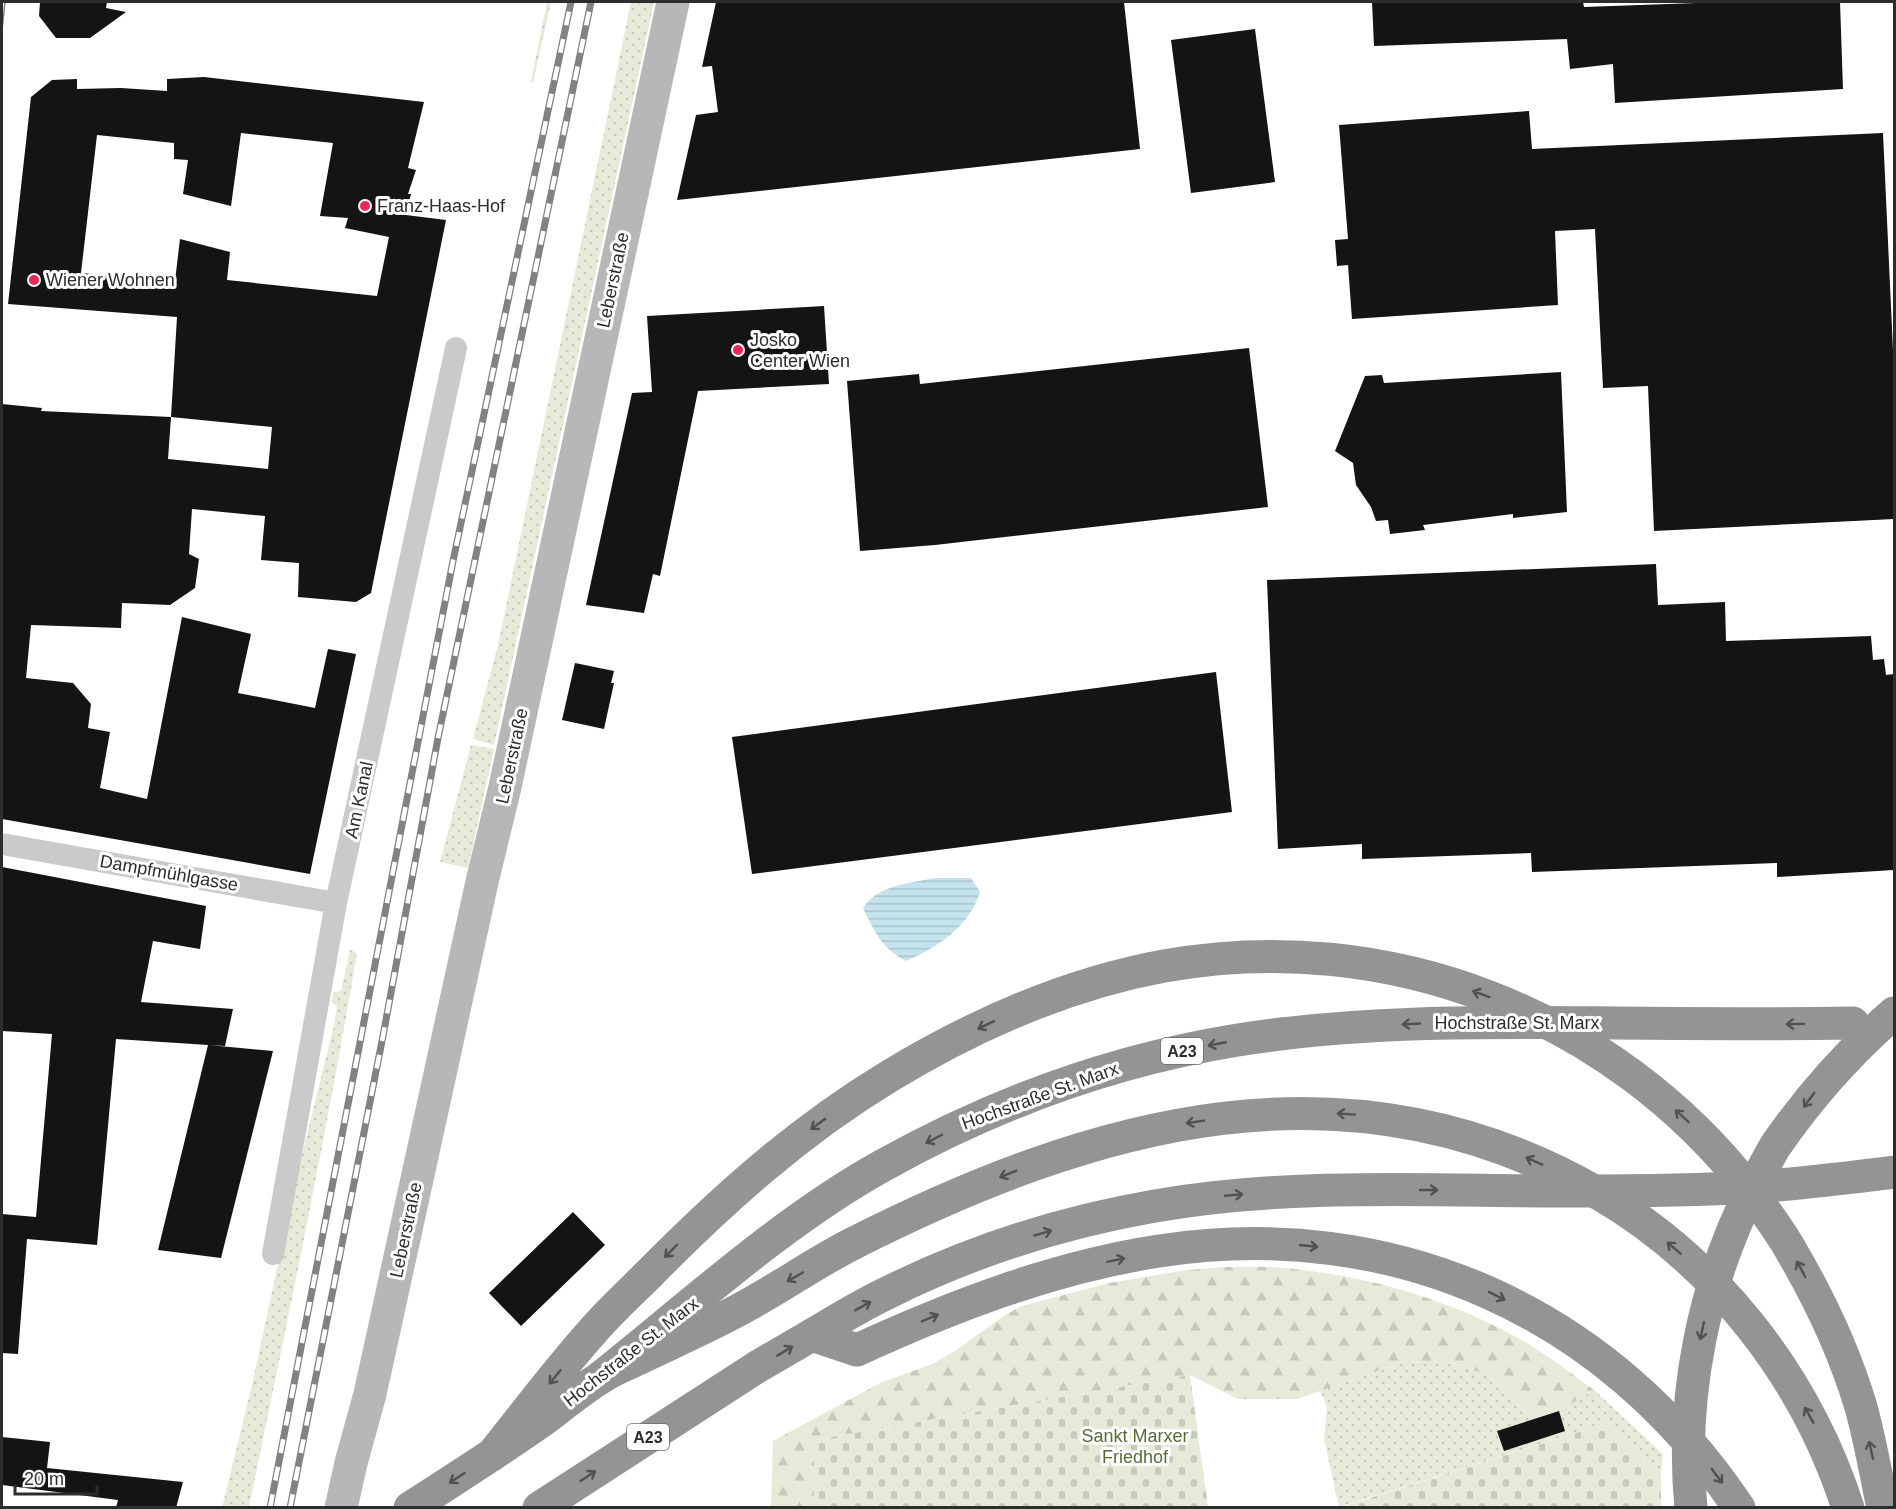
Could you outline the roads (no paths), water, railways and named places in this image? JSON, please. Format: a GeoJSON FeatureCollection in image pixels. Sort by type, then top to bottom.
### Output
{"type":"FeatureCollection","features":[{"type":"Feature","properties":{"kind":"highway"},"geometry":{"type":"LineString","coordinates":[[492,1455],[592,1332],[683,1239],[735,1190],[784,1149],[837,1110],[888,1077],[982,1027],[1040,1002],[1103,982],[1163,966],[1278,957],[1341,960],[1401,970],[1457,985],[1513,1006],[1572,1034],[1621,1067],[1653,1091],[1699,1132],[1733,1169],[1792,1250],[1840,1350],[1860,1406],[1883,1508]]}},
{"type":"Feature","properties":{"kind":"highway"},"geometry":{"type":"LineString","coordinates":[[1691,1508],[1689,1426],[1698,1350],[1712,1286],[1738,1215],[1775,1147],[1818,1089],[1864,1040],[1894,1013]]}},
{"type":"Feature","properties":{"kind":"highway","name":"Hochstraße St. Marx"},"geometry":{"type":"LineString","coordinates":[[410,1508],[492,1455],[601,1377],[768,1243],[816,1208],[880,1167],[954,1128],[1007,1105],[1117,1066],[1237,1040],[1306,1031],[1364,1027],[1502,1022],[1738,1025],[1894,1021]]}},
{"type":"Feature","properties":{"kind":"highway"},"geometry":{"type":"LineString","coordinates":[[601,1377],[735,1312],[849,1246],[1018,1169],[1089,1146],[1180,1125],[1253,1114],[1362,1115],[1392,1119],[1477,1139],[1530,1159],[1587,1187],[1638,1218],[1707,1278],[1740,1312],[1778,1363],[1813,1422],[1830,1457],[1848,1508]]}},
{"type":"Feature","properties":{"kind":"highway","name":"A23"},"geometry":{"type":"LineString","coordinates":[[539,1508],[757,1367],[884,1294],[939,1269],[1054,1230],[1154,1206],[1223,1196],[1276,1192],[1669,1190],[1750,1187],[1894,1172]]}},
{"type":"Feature","properties":{"kind":"highway"},"geometry":{"type":"LineString","coordinates":[[812,1335],[857,1350],[928,1318],[981,1298],[1099,1263],[1159,1251],[1287,1243],[1352,1251],[1419,1266],[1480,1288],[1548,1323],[1606,1362],[1651,1401],[1717,1475],[1738,1508]]}},
{"type":"Feature","properties":{"kind":"street","name":"Leberstraße"},"geometry":{"type":"LineString","coordinates":[[341,1508],[370,1394],[478,903],[506,787],[673,2]]}},
{"type":"Feature","properties":{"kind":"street","name":"Am Kanal"},"geometry":{"type":"LineString","coordinates":[[273,1254],[336,903],[456,348]]}},
{"type":"Feature","properties":{"kind":"street","name":"Dampfmühlgasse"},"geometry":{"type":"LineString","coordinates":[[2,844],[336,903]]}},
{"type":"Feature","properties":{"kind":"water"},"geometry":{"type":"Polygon","coordinates":[[[935,878],[971,878],[980,892],[968,916],[960,926],[941,942],[906,961],[885,945],[875,932],[863,908],[877,894],[895,886],[935,878]]]}},
{"type":"Feature","properties":{"kind":"tram line"},"geometry":{"type":"LineString","coordinates":[[2,30],[5,2]]}},
{"type":"Feature","properties":{"kind":"railway"},"geometry":{"type":"LineString","coordinates":[[270,1508],[453,561],[571,2]]}},
{"type":"Feature","properties":{"kind":"railway"},"geometry":{"type":"LineString","coordinates":[[290,1508],[383,1036],[438,738],[591,2]]}},
{"type":"Feature","properties":{"kind":"place","name":"Franz-Haas-Hof"},"geometry":{"type":"Point","coordinates":[365,206]}},
{"type":"Feature","properties":{"kind":"place","name":"Wiener Wohnen"},"geometry":{"type":"Point","coordinates":[34,280]}},
{"type":"Feature","properties":{"kind":"place","name":"Josko Center Wien"},"geometry":{"type":"Point","coordinates":[738,350]}},
{"type":"Feature","properties":{"kind":"park label","name":"Sankt Marxer Friedhof"},"geometry":{"type":"Point","coordinates":[1135,1446]}}]}
